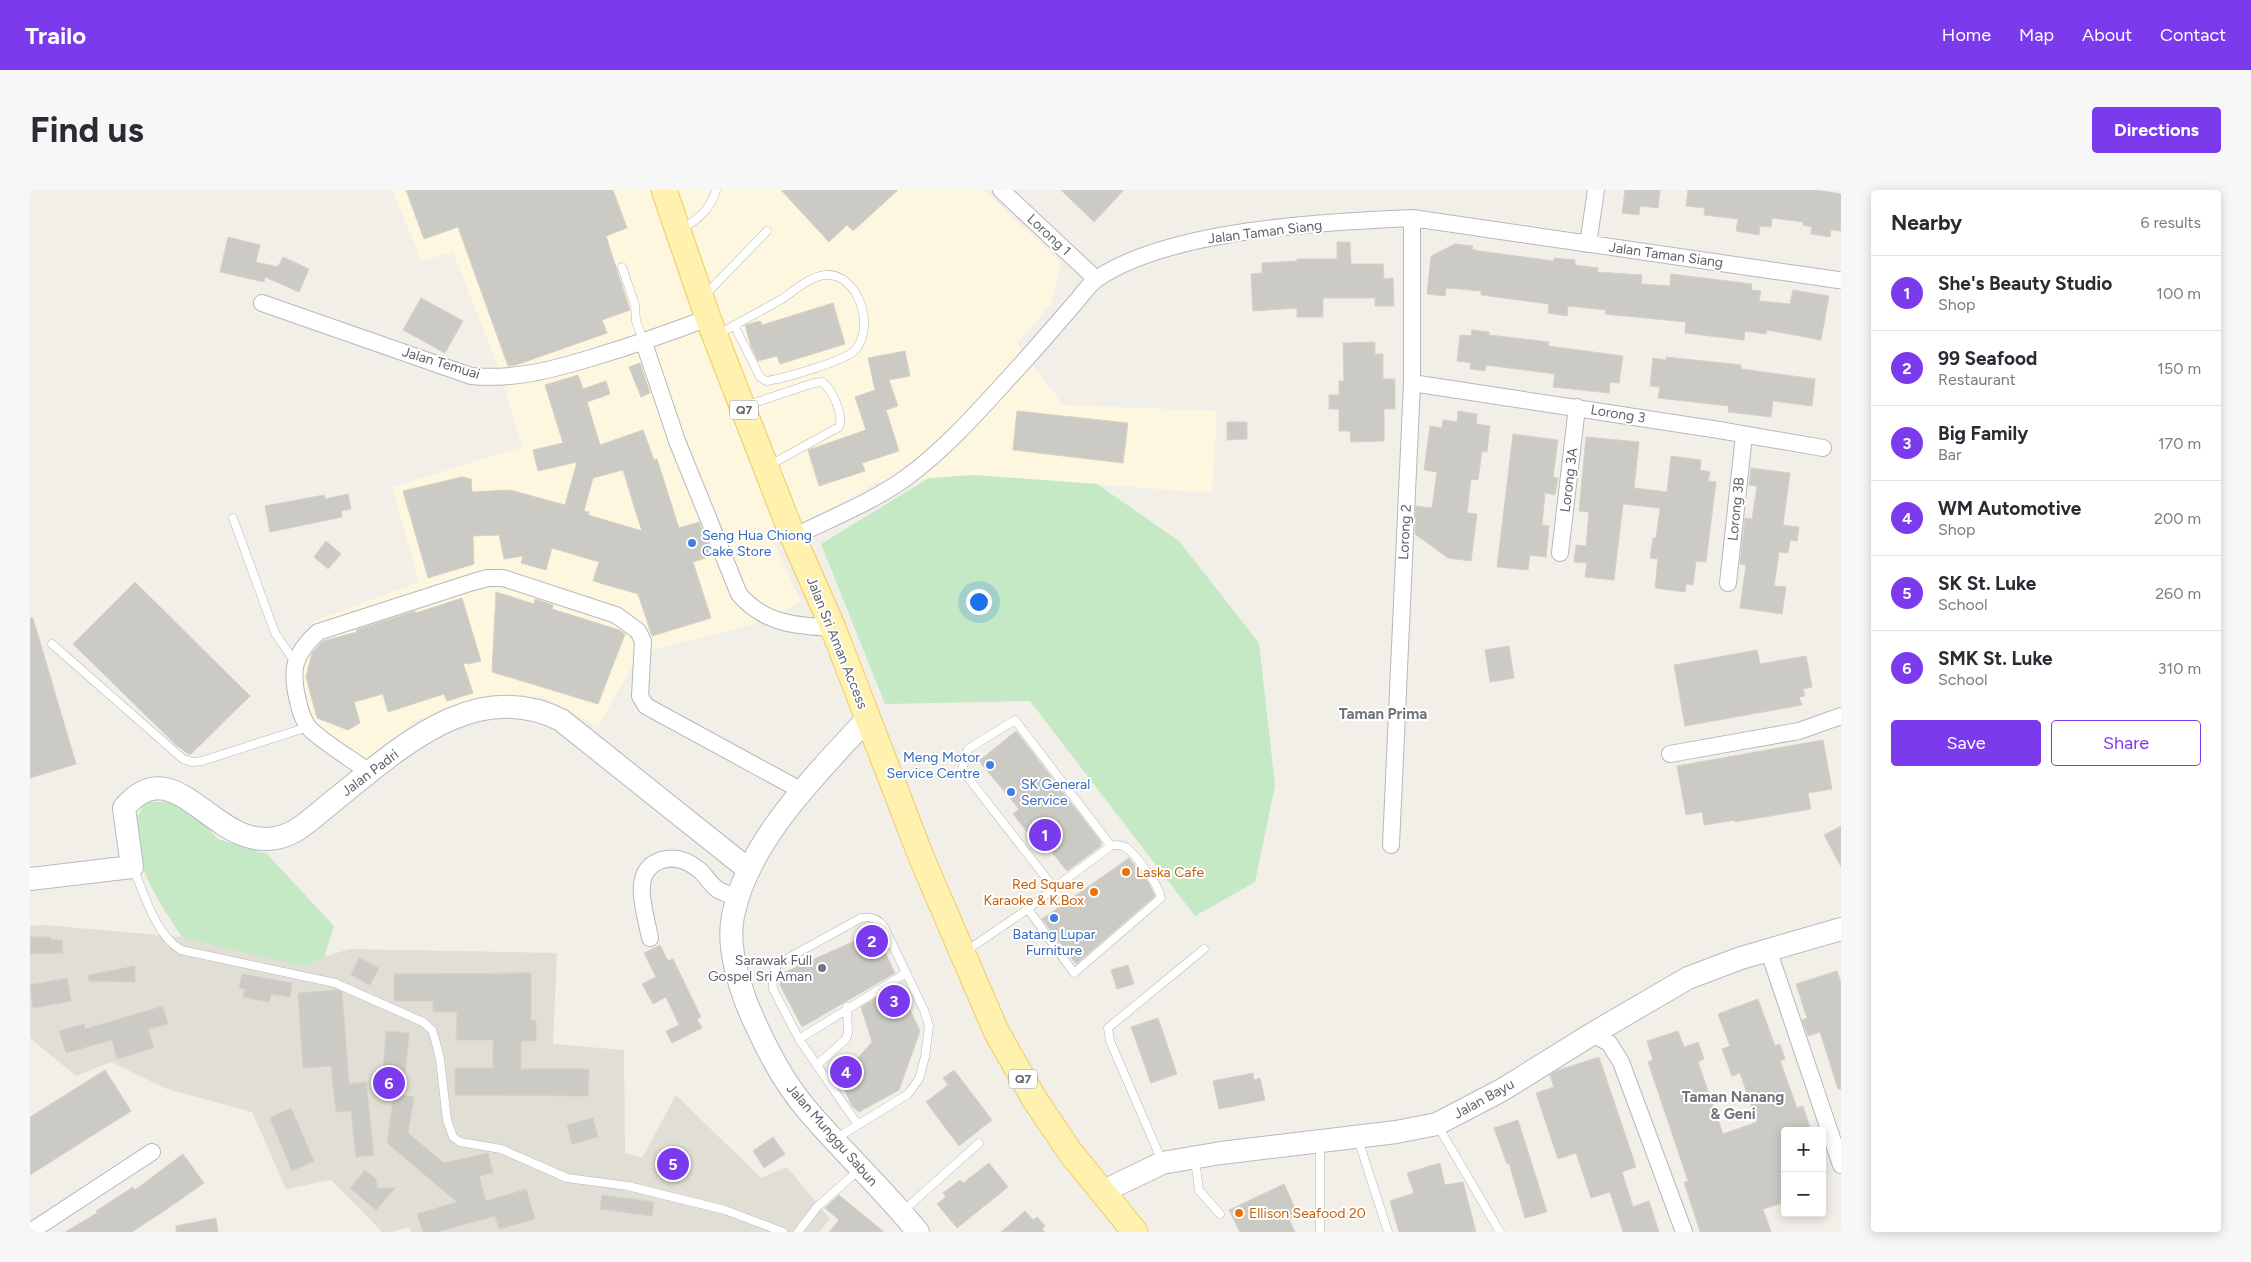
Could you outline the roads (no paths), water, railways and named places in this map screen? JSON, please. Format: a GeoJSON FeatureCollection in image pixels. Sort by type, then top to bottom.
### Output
{"type":"FeatureCollection","features":[{"type":"Feature","properties":{"kind":"main road","name":"Jalan Sri Aman Access"},"geometry":{"type":"LineString","coordinates":[[664,190],[714,320],[743,407],[766,467],[793,536],[833,628],[922,859],[962,954]]}},
{"type":"Feature","properties":{"kind":"main road","name":"Q7"},"geometry":{"type":"LineString","coordinates":[[962,954],[996,1031],[1035,1100],[1070,1152],[1136,1232]]}},
{"type":"Feature","properties":{"kind":"street","name":"Lorong 1"},"geometry":{"type":"LineString","coordinates":[[1001,190],[1096,279]]}},
{"type":"Feature","properties":{"kind":"street"},"geometry":{"type":"LineString","coordinates":[[1588,244],[1596,190]]}},
{"type":"Feature","properties":{"kind":"street","name":"Jalan Taman Siang"},"geometry":{"type":"LineString","coordinates":[[793,536],[870,499],[906,478],[930,459],[1020,366],[1096,279],[1118,267],[1152,253],[1208,239],[1355,221],[1412,218],[1838,280]]}},
{"type":"Feature","properties":{"kind":"street","name":"Lorong 2"},"geometry":{"type":"LineString","coordinates":[[1390,845],[1412,383],[1412,218]]}},
{"type":"Feature","properties":{"kind":"street","name":"Jalan Temuai"},"geometry":{"type":"LineString","coordinates":[[262,303],[471,376],[495,378],[540,373],[644,343],[714,320]]}},
{"type":"Feature","properties":{"kind":"street"},"geometry":{"type":"LineString","coordinates":[[644,343],[677,441],[739,594],[751,607],[790,625],[833,628]]}},
{"type":"Feature","properties":{"kind":"street","name":"Lorong 3"},"geometry":{"type":"LineString","coordinates":[[1412,383],[1577,407],[1823,448]]}},
{"type":"Feature","properties":{"kind":"street","name":"Lorong 3A"},"geometry":{"type":"LineString","coordinates":[[1560,553],[1577,407]]}},
{"type":"Feature","properties":{"kind":"street","name":"Lorong 3B"},"geometry":{"type":"LineString","coordinates":[[1728,583],[1744,434]]}},
{"type":"Feature","properties":{"kind":"street"},"geometry":{"type":"LineString","coordinates":[[369,772],[308,727],[302,717],[292,681],[295,662],[304,645],[318,632],[473,582],[488,578],[503,578],[616,615],[638,631],[643,641],[640,696],[646,706],[802,791]]}},
{"type":"Feature","properties":{"kind":"street","name":"Jalan Padri"},"geometry":{"type":"LineString","coordinates":[[132,867],[124,808],[139,793],[161,789],[182,794],[241,836],[256,840],[269,839],[295,831],[369,772],[434,725],[481,708],[502,705],[546,712],[561,720],[749,870]]}},
{"type":"Feature","properties":{"kind":"street"},"geometry":{"type":"LineString","coordinates":[[1670,754],[1799,731],[1841,716]]}},
{"type":"Feature","properties":{"kind":"street","name":"Jalan Munggu Sabun"},"geometry":{"type":"LineString","coordinates":[[867,719],[802,791],[758,852],[738,898],[732,917],[731,937],[737,972],[746,1003],[784,1080],[834,1140],[902,1212],[918,1232]]}},
{"type":"Feature","properties":{"kind":"street"},"geometry":{"type":"LineString","coordinates":[[650,938],[642,889],[646,872],[658,861],[672,858],[686,862],[700,870],[716,888],[738,898]]}},
{"type":"Feature","properties":{"kind":"street"},"geometry":{"type":"LineString","coordinates":[[30,879],[132,867]]}},
{"type":"Feature","properties":{"kind":"street","name":"Jalan Bayu"},"geometry":{"type":"LineString","coordinates":[[1102,1192],[1162,1163],[1396,1132],[1437,1124],[1502,1090],[1592,1034],[1688,978],[1741,958],[1768,952],[1841,929]]}},
{"type":"Feature","properties":{"kind":"street"},"geometry":{"type":"LineString","coordinates":[[1768,952],[1841,1165]]}},
{"type":"Feature","properties":{"kind":"street"},"geometry":{"type":"LineString","coordinates":[[1592,1034],[1609,1043],[1622,1062],[1684,1232]]}},
{"type":"Feature","properties":{"kind":"street"},"geometry":{"type":"LineString","coordinates":[[30,1232],[152,1152]]}},
{"type":"Feature","properties":{"kind":"lane"},"geometry":{"type":"LineString","coordinates":[[679,231],[702,217],[713,201],[716,190]]}},
{"type":"Feature","properties":{"kind":"lane"},"geometry":{"type":"LineString","coordinates":[[714,320],[767,231]]}},
{"type":"Feature","properties":{"kind":"lane"},"geometry":{"type":"LineString","coordinates":[[622,268],[635,305],[636,321],[644,343]]}},
{"type":"Feature","properties":{"kind":"lane"},"geometry":{"type":"LineString","coordinates":[[824,275],[836,276],[853,288],[864,314],[862,337],[854,352],[832,362],[766,381],[760,377],[714,320],[781,299],[806,282],[824,275]]}},
{"type":"Feature","properties":{"kind":"lane"},"geometry":{"type":"LineString","coordinates":[[743,407],[814,383],[822,382],[830,387],[841,418],[840,427],[766,467]]}},
{"type":"Feature","properties":{"kind":"lane"},"geometry":{"type":"LineString","coordinates":[[233,518],[275,633],[295,662]]}},
{"type":"Feature","properties":{"kind":"lane"},"geometry":{"type":"LineString","coordinates":[[52,644],[183,759],[192,762],[202,761],[308,727]]}},
{"type":"Feature","properties":{"kind":"lane"},"geometry":{"type":"LineString","coordinates":[[1054,888],[962,770],[968,749],[1015,720],[1111,846]]}},
{"type":"Feature","properties":{"kind":"lane"},"geometry":{"type":"LineString","coordinates":[[962,954],[1028,909],[1116,844],[1126,847],[1160,888],[1161,898],[1074,973],[1028,909]]}},
{"type":"Feature","properties":{"kind":"lane"},"geometry":{"type":"LineString","coordinates":[[132,867],[158,924],[172,945],[180,950],[336,983],[423,1022],[432,1030],[440,1059],[449,1130],[453,1137],[460,1142],[501,1149],[567,1178],[628,1186],[725,1210],[783,1232]]}},
{"type":"Feature","properties":{"kind":"lane"},"geometry":{"type":"LineString","coordinates":[[834,1140],[908,1094],[919,1079],[925,1057],[929,1026],[924,1010],[880,922],[868,917],[861,918],[781,962],[774,969],[772,977],[773,989],[799,1038],[858,1125]]}},
{"type":"Feature","properties":{"kind":"lane"},"geometry":{"type":"LineString","coordinates":[[1162,1163],[1110,1041],[1108,1028],[1204,950]]}},
{"type":"Feature","properties":{"kind":"lane"},"geometry":{"type":"LineString","coordinates":[[799,1038],[847,1007],[906,973]]}},
{"type":"Feature","properties":{"kind":"lane"},"geometry":{"type":"LineString","coordinates":[[817,1065],[846,1039],[848,1033],[847,1007]]}},
{"type":"Feature","properties":{"kind":"lane"},"geometry":{"type":"LineString","coordinates":[[1437,1124],[1500,1232]]}},
{"type":"Feature","properties":{"kind":"lane"},"geometry":{"type":"LineString","coordinates":[[1357,1137],[1388,1232]]}},
{"type":"Feature","properties":{"kind":"lane"},"geometry":{"type":"LineString","coordinates":[[1320,1142],[1320,1232]]}},
{"type":"Feature","properties":{"kind":"lane"},"geometry":{"type":"LineString","coordinates":[[902,1212],[979,1144]]}},
{"type":"Feature","properties":{"kind":"lane"},"geometry":{"type":"LineString","coordinates":[[1195,1158],[1199,1190],[1220,1214]]}},
{"type":"Feature","properties":{"kind":"lane"},"geometry":{"type":"LineString","coordinates":[[798,1232],[817,1206],[860,1169]]}},
{"type":"Feature","properties":{"kind":"place","name":"Seng Hua Chiong Cake Store"},"geometry":{"type":"Point","coordinates":[692,543]}},
{"type":"Feature","properties":{"kind":"place","name":"Meng Motor Service Centre"},"geometry":{"type":"Point","coordinates":[990,765]}},
{"type":"Feature","properties":{"kind":"place","name":"SK General Service"},"geometry":{"type":"Point","coordinates":[1011,792]}},
{"type":"Feature","properties":{"kind":"place","name":"She's Beauty Studio"},"geometry":{"type":"Point","coordinates":[1045,835]}},
{"type":"Feature","properties":{"kind":"place","name":"Laska Cafe"},"geometry":{"type":"Point","coordinates":[1126,872]}},
{"type":"Feature","properties":{"kind":"place","name":"Red Square Karaoke & K.Box"},"geometry":{"type":"Point","coordinates":[1094,892]}},
{"type":"Feature","properties":{"kind":"place","name":"Batang Lupar Furniture"},"geometry":{"type":"Point","coordinates":[1054,918]}},
{"type":"Feature","properties":{"kind":"place","name":"99 Seafood"},"geometry":{"type":"Point","coordinates":[872,941]}},
{"type":"Feature","properties":{"kind":"place","name":"Sarawak Full Gospel Sri Aman"},"geometry":{"type":"Point","coordinates":[822,968]}},
{"type":"Feature","properties":{"kind":"place","name":"Big Family"},"geometry":{"type":"Point","coordinates":[894,1001]}},
{"type":"Feature","properties":{"kind":"place","name":"WM Automotive"},"geometry":{"type":"Point","coordinates":[846,1072]}},
{"type":"Feature","properties":{"kind":"place","name":"SMK St. Luke"},"geometry":{"type":"Point","coordinates":[389,1083]}},
{"type":"Feature","properties":{"kind":"place","name":"SK St. Luke"},"geometry":{"type":"Point","coordinates":[673,1164]}},
{"type":"Feature","properties":{"kind":"place","name":"Ellison Seafood 20"},"geometry":{"type":"Point","coordinates":[1239,1213]}},
{"type":"Feature","properties":{"kind":"district","name":"Taman Prima"},"geometry":{"type":"Point","coordinates":[1383,714]}},
{"type":"Feature","properties":{"kind":"district","name":"Taman Nanang & Geni"},"geometry":{"type":"Point","coordinates":[1733,1106]}}]}
